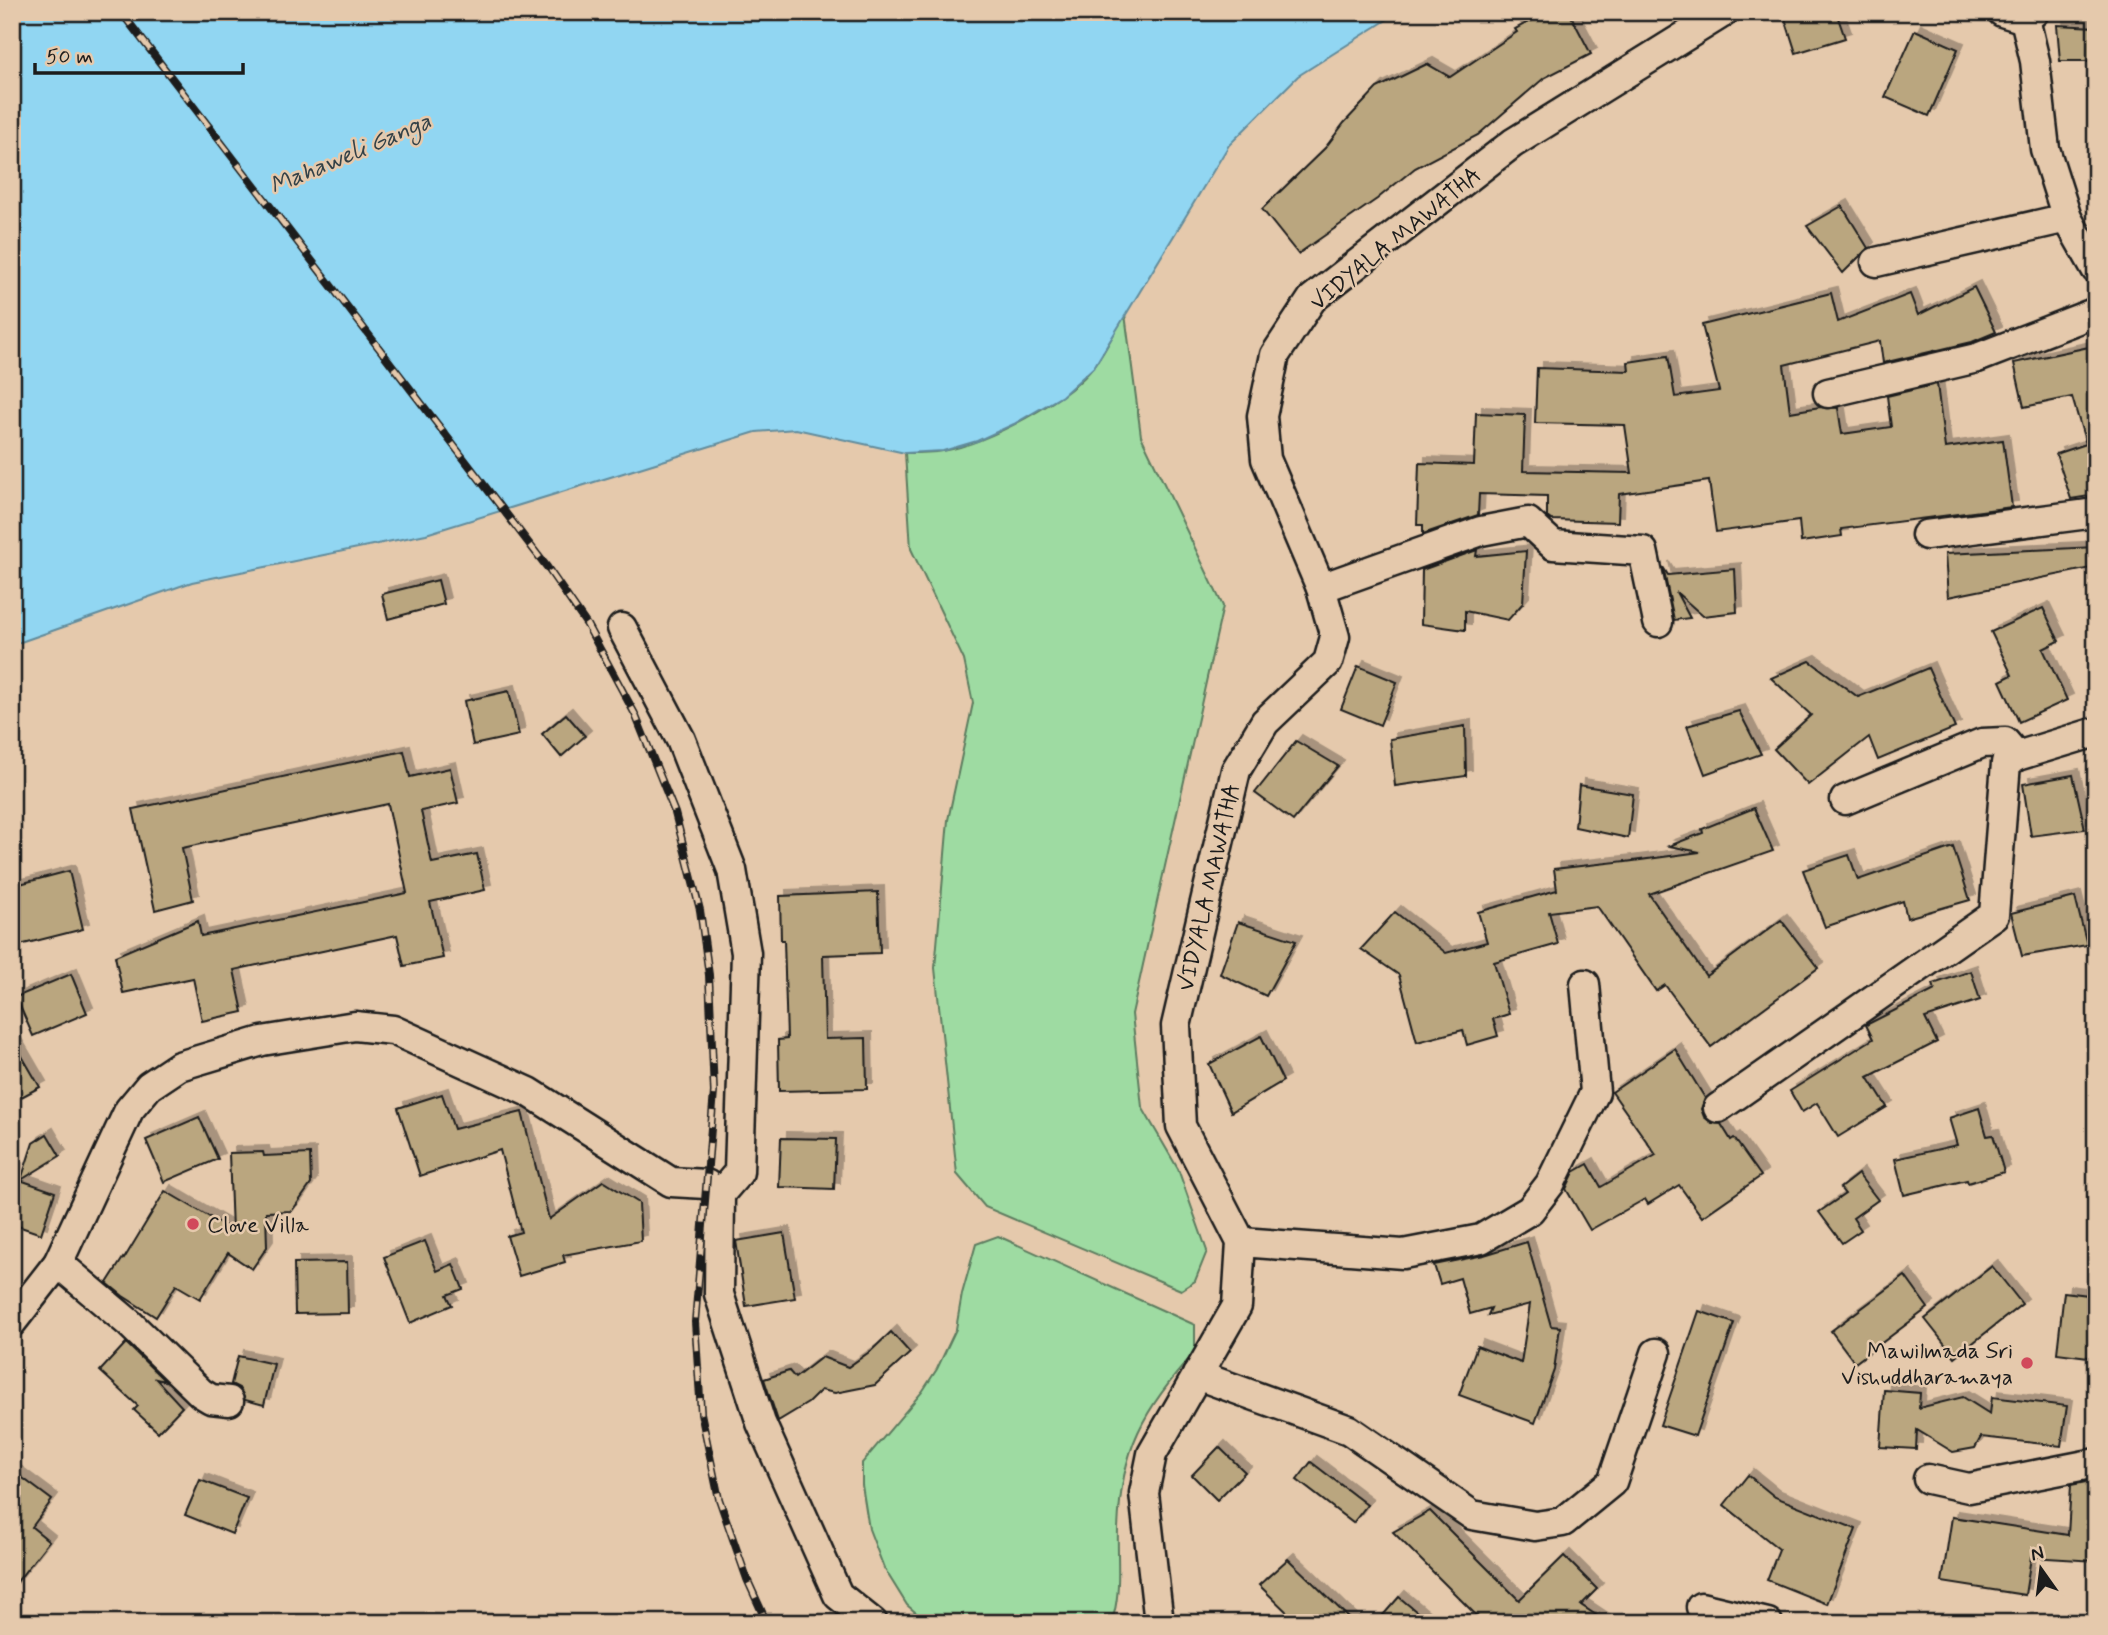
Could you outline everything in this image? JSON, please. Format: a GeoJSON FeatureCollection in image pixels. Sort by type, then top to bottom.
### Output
{"type":"FeatureCollection","features":[{"type":"Feature","properties":{"kind":"street","name":"VIDYALA MAWATHA"},"geometry":{"type":"LineString","coordinates":[[1241,1241],[1181,1126],[1176,1026],[1236,770],[1265,722],[1328,662],[1335,637],[1321,587],[1266,459],[1262,415],[1275,355],[1312,299],[1513,143],[1724,12]]}},
{"type":"Feature","properties":{"kind":"street"},"geometry":{"type":"LineString","coordinates":[[2021,15],[2035,61],[2045,149],[2067,218],[2096,267]]}},
{"type":"Feature","properties":{"kind":"street"},"geometry":{"type":"LineString","coordinates":[[1876,262],[2067,218]]}},
{"type":"Feature","properties":{"kind":"street"},"geometry":{"type":"LineString","coordinates":[[1828,393],[1977,358],[2096,312]]}},
{"type":"Feature","properties":{"kind":"street"},"geometry":{"type":"LineString","coordinates":[[1926,535],[2096,513]]}},
{"type":"Feature","properties":{"kind":"street"},"geometry":{"type":"LineString","coordinates":[[1321,587],[1481,531],[1528,522],[1553,545],[1643,551],[1658,622]]}},
{"type":"Feature","properties":{"kind":"street"},"geometry":{"type":"LineString","coordinates":[[622,628],[681,740],[732,870],[746,953],[739,1172],[720,1194],[719,1293],[761,1423],[838,1595],[873,1623]]}},
{"type":"Feature","properties":{"kind":"street"},"geometry":{"type":"LineString","coordinates":[[1718,1108],[1994,915],[2006,763],[2017,756],[2096,732]]}},
{"type":"Feature","properties":{"kind":"street"},"geometry":{"type":"LineString","coordinates":[[1845,800],[1982,743],[2004,742],[2017,756]]}},
{"type":"Feature","properties":{"kind":"street"},"geometry":{"type":"LineString","coordinates":[[1159,1623],[1144,1493],[1152,1454],[1237,1306],[1241,1241],[1403,1254],[1481,1239],[1530,1210],[1550,1184],[1595,1092],[1584,984]]}},
{"type":"Feature","properties":{"kind":"street"},"geometry":{"type":"LineString","coordinates":[[12,1322],[58,1263],[129,1110],[149,1086],[179,1066],[262,1041],[355,1026],[393,1030],[529,1092],[671,1182],[706,1184],[720,1194]]}},
{"type":"Feature","properties":{"kind":"street"},"geometry":{"type":"LineString","coordinates":[[58,1263],[130,1323],[201,1394],[211,1399],[229,1401]]}},
{"type":"Feature","properties":{"kind":"street"},"geometry":{"type":"LineString","coordinates":[[1197,1375],[1349,1430],[1472,1515],[1535,1526],[1563,1521],[1612,1482],[1656,1353]]}},
{"type":"Feature","properties":{"kind":"street"},"geometry":{"type":"LineString","coordinates":[[1928,1479],[1969,1488],[2096,1463]]}},
{"type":"Feature","properties":{"kind":"street"},"geometry":{"type":"LineString","coordinates":[[1701,1607],[1768,1623]]}},
{"type":"Feature","properties":{"kind":"green space"},"geometry":{"type":"Polygon","coordinates":[[[1125,314],[1141,436],[1223,606],[1132,1014],[1142,1107],[1178,1169],[1207,1251],[1195,1281],[1181,1290],[985,1207],[957,1174],[935,968],[948,820],[973,703],[964,660],[911,549],[905,453],[938,452],[961,446],[1003,430],[1047,405],[1067,392],[1095,365],[1125,314]]]}},
{"type":"Feature","properties":{"kind":"green space"},"geometry":{"type":"Polygon","coordinates":[[[998,1236],[1195,1325],[1195,1352],[1161,1393],[1138,1432],[1130,1453],[1120,1501],[1116,1603],[1114,1614],[1101,1623],[928,1623],[907,1605],[884,1568],[869,1529],[862,1485],[862,1463],[922,1392],[937,1369],[956,1329],[962,1294],[976,1244],[998,1236]]]}},
{"type":"Feature","properties":{"kind":"water","name":"Mahaweli Ganga"},"geometry":{"type":"Polygon","coordinates":[[[12,12],[1399,12],[1298,76],[1229,145],[1094,367],[1062,396],[1014,424],[977,441],[943,451],[905,453],[796,429],[756,432],[426,534],[192,582],[12,645],[12,12]]]}},
{"type":"Feature","properties":{"kind":"building"},"geometry":{"type":"Polygon","coordinates":[[[1547,12],[1569,12],[1591,54],[1544,78],[1478,135],[1415,168],[1377,199],[1298,254],[1262,209],[1325,148],[1377,88],[1427,64],[1450,77],[1517,32],[1515,29],[1547,12]]]}},
{"type":"Feature","properties":{"kind":"building"},"geometry":{"type":"Polygon","coordinates":[[[1783,12],[1836,12],[1845,38],[1796,53],[1783,12]]]}},
{"type":"Feature","properties":{"kind":"building"},"geometry":{"type":"Polygon","coordinates":[[[2057,25],[2096,27],[2096,61],[2060,61],[2057,25]]]}},
{"type":"Feature","properties":{"kind":"building"},"geometry":{"type":"Polygon","coordinates":[[[1915,30],[1958,49],[1929,116],[1885,97],[1915,30]]]}},
{"type":"Feature","properties":{"kind":"building"},"geometry":{"type":"Polygon","coordinates":[[[1842,206],[1868,248],[1843,273],[1807,226],[1842,206]]]}},
{"type":"Feature","properties":{"kind":"building"},"geometry":{"type":"Polygon","coordinates":[[[1974,287],[1996,332],[1972,342],[1883,363],[1880,341],[1784,365],[1790,412],[1820,407],[1838,408],[1842,434],[1891,427],[1887,396],[1937,384],[1945,448],[2003,440],[2012,507],[1841,529],[1842,536],[1801,542],[1799,521],[1716,532],[1709,481],[1619,494],[1618,522],[1551,520],[1547,517],[1547,496],[1479,494],[1478,515],[1423,534],[1423,525],[1417,525],[1419,463],[1474,465],[1476,413],[1525,415],[1523,471],[1632,473],[1625,425],[1535,423],[1537,368],[1629,371],[1628,362],[1668,356],[1675,397],[1719,391],[1702,325],[1831,293],[1838,322],[1910,294],[1918,315],[1974,287]]]}},
{"type":"Feature","properties":{"kind":"building"},"geometry":{"type":"Polygon","coordinates":[[[2089,347],[2096,381],[2096,495],[2071,499],[2056,454],[2086,444],[2072,397],[2024,407],[2014,363],[2089,347]]]}},
{"type":"Feature","properties":{"kind":"building"},"geometry":{"type":"Polygon","coordinates":[[[2096,547],[2096,567],[1948,597],[1945,554],[2096,547]]]}},
{"type":"Feature","properties":{"kind":"building"},"geometry":{"type":"Polygon","coordinates":[[[1477,550],[1476,556],[1526,551],[1523,603],[1508,620],[1465,611],[1465,630],[1421,624],[1422,570],[1477,550]]]}},
{"type":"Feature","properties":{"kind":"building"},"geometry":{"type":"Polygon","coordinates":[[[1663,567],[1668,575],[1735,569],[1737,612],[1703,616],[1676,592],[1690,618],[1674,620],[1663,567]]]}},
{"type":"Feature","properties":{"kind":"building"},"geometry":{"type":"Polygon","coordinates":[[[438,580],[444,604],[388,619],[382,594],[438,580]]]}},
{"type":"Feature","properties":{"kind":"building"},"geometry":{"type":"Polygon","coordinates":[[[2043,608],[2059,641],[2043,649],[2067,700],[2019,722],[2000,681],[2012,675],[1991,632],[2043,608]]]}},
{"type":"Feature","properties":{"kind":"building"},"geometry":{"type":"Polygon","coordinates":[[[1810,661],[1858,697],[1928,668],[1955,728],[1878,760],[1869,737],[1808,785],[1774,749],[1811,715],[1771,678],[1810,661]]]}},
{"type":"Feature","properties":{"kind":"building"},"geometry":{"type":"Polygon","coordinates":[[[1358,666],[1397,682],[1380,725],[1341,709],[1358,666]]]}},
{"type":"Feature","properties":{"kind":"building"},"geometry":{"type":"Polygon","coordinates":[[[509,691],[519,735],[473,745],[464,701],[509,691]]]}},
{"type":"Feature","properties":{"kind":"building"},"geometry":{"type":"Polygon","coordinates":[[[1739,711],[1761,754],[1705,774],[1687,726],[1739,711]]]}},
{"type":"Feature","properties":{"kind":"building"},"geometry":{"type":"Polygon","coordinates":[[[566,714],[585,736],[561,757],[542,734],[566,714]]]}},
{"type":"Feature","properties":{"kind":"building"},"geometry":{"type":"Polygon","coordinates":[[[1465,726],[1466,776],[1395,786],[1390,739],[1465,726]]]}},
{"type":"Feature","properties":{"kind":"building"},"geometry":{"type":"Polygon","coordinates":[[[1296,741],[1338,766],[1293,821],[1255,793],[1296,741]]]}},
{"type":"Feature","properties":{"kind":"building"},"geometry":{"type":"Polygon","coordinates":[[[404,751],[410,777],[450,768],[458,803],[421,811],[432,863],[477,854],[485,890],[430,902],[443,958],[404,966],[397,935],[234,970],[243,1012],[202,1021],[193,978],[123,993],[115,956],[198,921],[201,936],[407,893],[388,804],[182,848],[193,900],[155,910],[133,809],[404,751]]]}},
{"type":"Feature","properties":{"kind":"building"},"geometry":{"type":"Polygon","coordinates":[[[2073,775],[2085,829],[2031,836],[2023,784],[2073,775]]]}},
{"type":"Feature","properties":{"kind":"building"},"geometry":{"type":"Polygon","coordinates":[[[1579,785],[1633,794],[1628,838],[1575,827],[1579,785]]]}},
{"type":"Feature","properties":{"kind":"building"},"geometry":{"type":"Polygon","coordinates":[[[1754,808],[1773,851],[1649,894],[1706,976],[1781,920],[1818,968],[1711,1047],[1665,985],[1656,991],[1597,906],[1549,912],[1558,944],[1494,962],[1509,1014],[1493,1019],[1498,1036],[1467,1045],[1463,1030],[1417,1042],[1399,975],[1361,949],[1395,912],[1446,953],[1487,942],[1478,912],[1557,890],[1554,869],[1700,852],[1669,846],[1754,808]]]}},
{"type":"Feature","properties":{"kind":"building"},"geometry":{"type":"Polygon","coordinates":[[[1953,847],[1970,900],[1907,918],[1903,901],[1825,927],[1803,870],[1849,855],[1858,880],[1953,847]]]}},
{"type":"Feature","properties":{"kind":"building"},"geometry":{"type":"Polygon","coordinates":[[[69,871],[83,929],[12,947],[12,886],[69,871]]]}},
{"type":"Feature","properties":{"kind":"building"},"geometry":{"type":"Polygon","coordinates":[[[878,892],[880,953],[823,955],[825,1039],[866,1038],[867,1089],[779,1091],[778,1040],[787,1039],[780,896],[878,892]]]}},
{"type":"Feature","properties":{"kind":"building"},"geometry":{"type":"Polygon","coordinates":[[[2075,897],[2087,945],[2022,956],[2011,913],[2075,897]]]}},
{"type":"Feature","properties":{"kind":"building"},"geometry":{"type":"Polygon","coordinates":[[[1238,922],[1296,941],[1266,996],[1220,974],[1238,922]]]}},
{"type":"Feature","properties":{"kind":"building"},"geometry":{"type":"Polygon","coordinates":[[[1971,971],[1980,1000],[1925,1018],[1937,1042],[1868,1077],[1887,1107],[1838,1137],[1817,1103],[1802,1112],[1790,1091],[1873,1039],[1866,1025],[1935,990],[1933,984],[1971,971]]]}},
{"type":"Feature","properties":{"kind":"building"},"geometry":{"type":"Polygon","coordinates":[[[71,974],[87,1013],[33,1036],[16,997],[71,974]]]}},
{"type":"Feature","properties":{"kind":"building"},"geometry":{"type":"Polygon","coordinates":[[[1261,1036],[1283,1081],[1231,1112],[1209,1064],[1261,1036]]]}},
{"type":"Feature","properties":{"kind":"building"},"geometry":{"type":"Polygon","coordinates":[[[12,1039],[40,1087],[12,1102],[12,1039]]]}},
{"type":"Feature","properties":{"kind":"building"},"geometry":{"type":"Polygon","coordinates":[[[1675,1049],[1705,1098],[1701,1109],[1704,1117],[1712,1123],[1721,1124],[1761,1176],[1702,1217],[1679,1185],[1648,1204],[1645,1199],[1590,1230],[1566,1189],[1574,1172],[1588,1164],[1601,1187],[1656,1155],[1612,1092],[1675,1049]]]}},
{"type":"Feature","properties":{"kind":"building"},"geometry":{"type":"Polygon","coordinates":[[[442,1094],[454,1129],[522,1112],[549,1219],[603,1181],[639,1203],[641,1241],[563,1255],[565,1262],[519,1276],[507,1236],[521,1232],[500,1150],[420,1176],[398,1108],[442,1094]]]}},
{"type":"Feature","properties":{"kind":"building"},"geometry":{"type":"Polygon","coordinates":[[[1979,1108],[1987,1136],[1993,1135],[2004,1172],[1968,1183],[1967,1180],[1904,1195],[1895,1159],[1957,1145],[1949,1118],[1979,1108]]]}},
{"type":"Feature","properties":{"kind":"building"},"geometry":{"type":"Polygon","coordinates":[[[199,1117],[218,1159],[164,1182],[146,1140],[199,1117]]]}},
{"type":"Feature","properties":{"kind":"building"},"geometry":{"type":"Polygon","coordinates":[[[47,1134],[60,1156],[21,1180],[33,1143],[47,1134]]]}},
{"type":"Feature","properties":{"kind":"building"},"geometry":{"type":"Polygon","coordinates":[[[781,1138],[836,1139],[834,1189],[779,1187],[781,1138]]]}},
{"type":"Feature","properties":{"kind":"building"},"geometry":{"type":"Polygon","coordinates":[[[263,1152],[264,1156],[310,1154],[311,1184],[292,1211],[266,1212],[267,1247],[252,1269],[228,1253],[200,1299],[176,1285],[156,1317],[107,1283],[165,1191],[232,1230],[229,1153],[263,1152]]]}},
{"type":"Feature","properties":{"kind":"building"},"geometry":{"type":"Polygon","coordinates":[[[1858,1174],[1878,1200],[1853,1218],[1861,1230],[1842,1243],[1819,1212],[1845,1194],[1840,1188],[1858,1174]]]}},
{"type":"Feature","properties":{"kind":"building"},"geometry":{"type":"Polygon","coordinates":[[[20,1180],[55,1192],[41,1234],[12,1224],[12,1182],[19,1184],[20,1180]]]}},
{"type":"Feature","properties":{"kind":"building"},"geometry":{"type":"Polygon","coordinates":[[[784,1233],[795,1298],[746,1306],[736,1241],[784,1233]]]}},
{"type":"Feature","properties":{"kind":"building"},"geometry":{"type":"Polygon","coordinates":[[[425,1241],[437,1271],[453,1264],[463,1289],[447,1295],[452,1305],[410,1323],[384,1257],[425,1241]]]}},
{"type":"Feature","properties":{"kind":"building"},"geometry":{"type":"Polygon","coordinates":[[[1527,1242],[1551,1326],[1560,1327],[1554,1370],[1535,1423],[1459,1395],[1477,1346],[1521,1363],[1530,1304],[1488,1315],[1491,1308],[1470,1314],[1460,1278],[1440,1284],[1434,1265],[1484,1255],[1527,1242]]]}},
{"type":"Feature","properties":{"kind":"building"},"geometry":{"type":"Polygon","coordinates":[[[347,1262],[348,1313],[295,1314],[294,1263],[347,1262]]]}},
{"type":"Feature","properties":{"kind":"building"},"geometry":{"type":"Polygon","coordinates":[[[1992,1266],[2022,1304],[1955,1357],[1925,1319],[1992,1266]]]}},
{"type":"Feature","properties":{"kind":"building"},"geometry":{"type":"Polygon","coordinates":[[[1905,1276],[1928,1308],[1855,1363],[1831,1331],[1905,1276]]]}},
{"type":"Feature","properties":{"kind":"building"},"geometry":{"type":"Polygon","coordinates":[[[2064,1292],[2096,1296],[2096,1358],[2057,1353],[2064,1292]]]}},
{"type":"Feature","properties":{"kind":"building"},"geometry":{"type":"Polygon","coordinates":[[[1699,1311],[1734,1323],[1695,1436],[1660,1425],[1699,1311]]]}},
{"type":"Feature","properties":{"kind":"building"},"geometry":{"type":"Polygon","coordinates":[[[891,1332],[910,1353],[875,1385],[835,1393],[821,1390],[808,1403],[778,1421],[764,1379],[789,1371],[795,1378],[822,1357],[848,1367],[891,1332]]]}},
{"type":"Feature","properties":{"kind":"building"},"geometry":{"type":"Polygon","coordinates":[[[126,1343],[165,1381],[156,1379],[182,1407],[158,1432],[134,1410],[138,1406],[100,1371],[126,1343]]]}},
{"type":"Feature","properties":{"kind":"building"},"geometry":{"type":"Polygon","coordinates":[[[238,1356],[274,1364],[264,1405],[245,1400],[239,1388],[231,1384],[238,1356]]]}},
{"type":"Feature","properties":{"kind":"building"},"geometry":{"type":"Polygon","coordinates":[[[1884,1390],[1920,1393],[1919,1408],[1963,1397],[1990,1414],[1992,1397],[2067,1406],[2061,1446],[1981,1437],[1975,1448],[1953,1452],[1917,1430],[1916,1449],[1880,1447],[1884,1390]]]}},
{"type":"Feature","properties":{"kind":"building"},"geometry":{"type":"Polygon","coordinates":[[[1219,1447],[1245,1472],[1217,1500],[1192,1475],[1219,1447]]]}},
{"type":"Feature","properties":{"kind":"building"},"geometry":{"type":"Polygon","coordinates":[[[1311,1462],[1367,1505],[1353,1523],[1297,1480],[1311,1462]]]}},
{"type":"Feature","properties":{"kind":"building"},"geometry":{"type":"Polygon","coordinates":[[[12,1470],[52,1500],[32,1527],[49,1541],[12,1588],[12,1470]]]}},
{"type":"Feature","properties":{"kind":"building"},"geometry":{"type":"Polygon","coordinates":[[[1748,1475],[1775,1497],[1856,1529],[1827,1604],[1767,1580],[1779,1549],[1724,1505],[1748,1475]]]}},
{"type":"Feature","properties":{"kind":"building"},"geometry":{"type":"Polygon","coordinates":[[[200,1480],[247,1498],[232,1534],[185,1515],[200,1480]]]}},
{"type":"Feature","properties":{"kind":"building"},"geometry":{"type":"Polygon","coordinates":[[[2096,1480],[2096,1561],[2031,1557],[2025,1595],[1942,1582],[1952,1517],[2068,1535],[2071,1485],[2096,1480]]]}},
{"type":"Feature","properties":{"kind":"building"},"geometry":{"type":"Polygon","coordinates":[[[1430,1511],[1519,1600],[1564,1556],[1597,1589],[1581,1605],[1608,1623],[1484,1623],[1393,1532],[1430,1511]]]}},
{"type":"Feature","properties":{"kind":"building"},"geometry":{"type":"Polygon","coordinates":[[[1288,1559],[1354,1623],[1298,1623],[1259,1585],[1288,1559]]]}},
{"type":"Feature","properties":{"kind":"building"},"geometry":{"type":"Polygon","coordinates":[[[1399,1597],[1430,1623],[1376,1623],[1399,1597]]]}},
{"type":"Feature","properties":{"kind":"railway"},"geometry":{"type":"LineString","coordinates":[[121,12],[547,567],[587,625],[635,714],[675,813],[700,910],[709,975],[714,1092],[695,1322],[701,1413],[719,1499],[747,1579],[767,1623]]}},
{"type":"Feature","properties":{"kind":"place","name":"Clove Villa"},"geometry":{"type":"Point","coordinates":[193,1224]}},
{"type":"Feature","properties":{"kind":"place","name":"Mawilmada Sri Vishuddharamaya"},"geometry":{"type":"Point","coordinates":[2027,1363]}}]}
